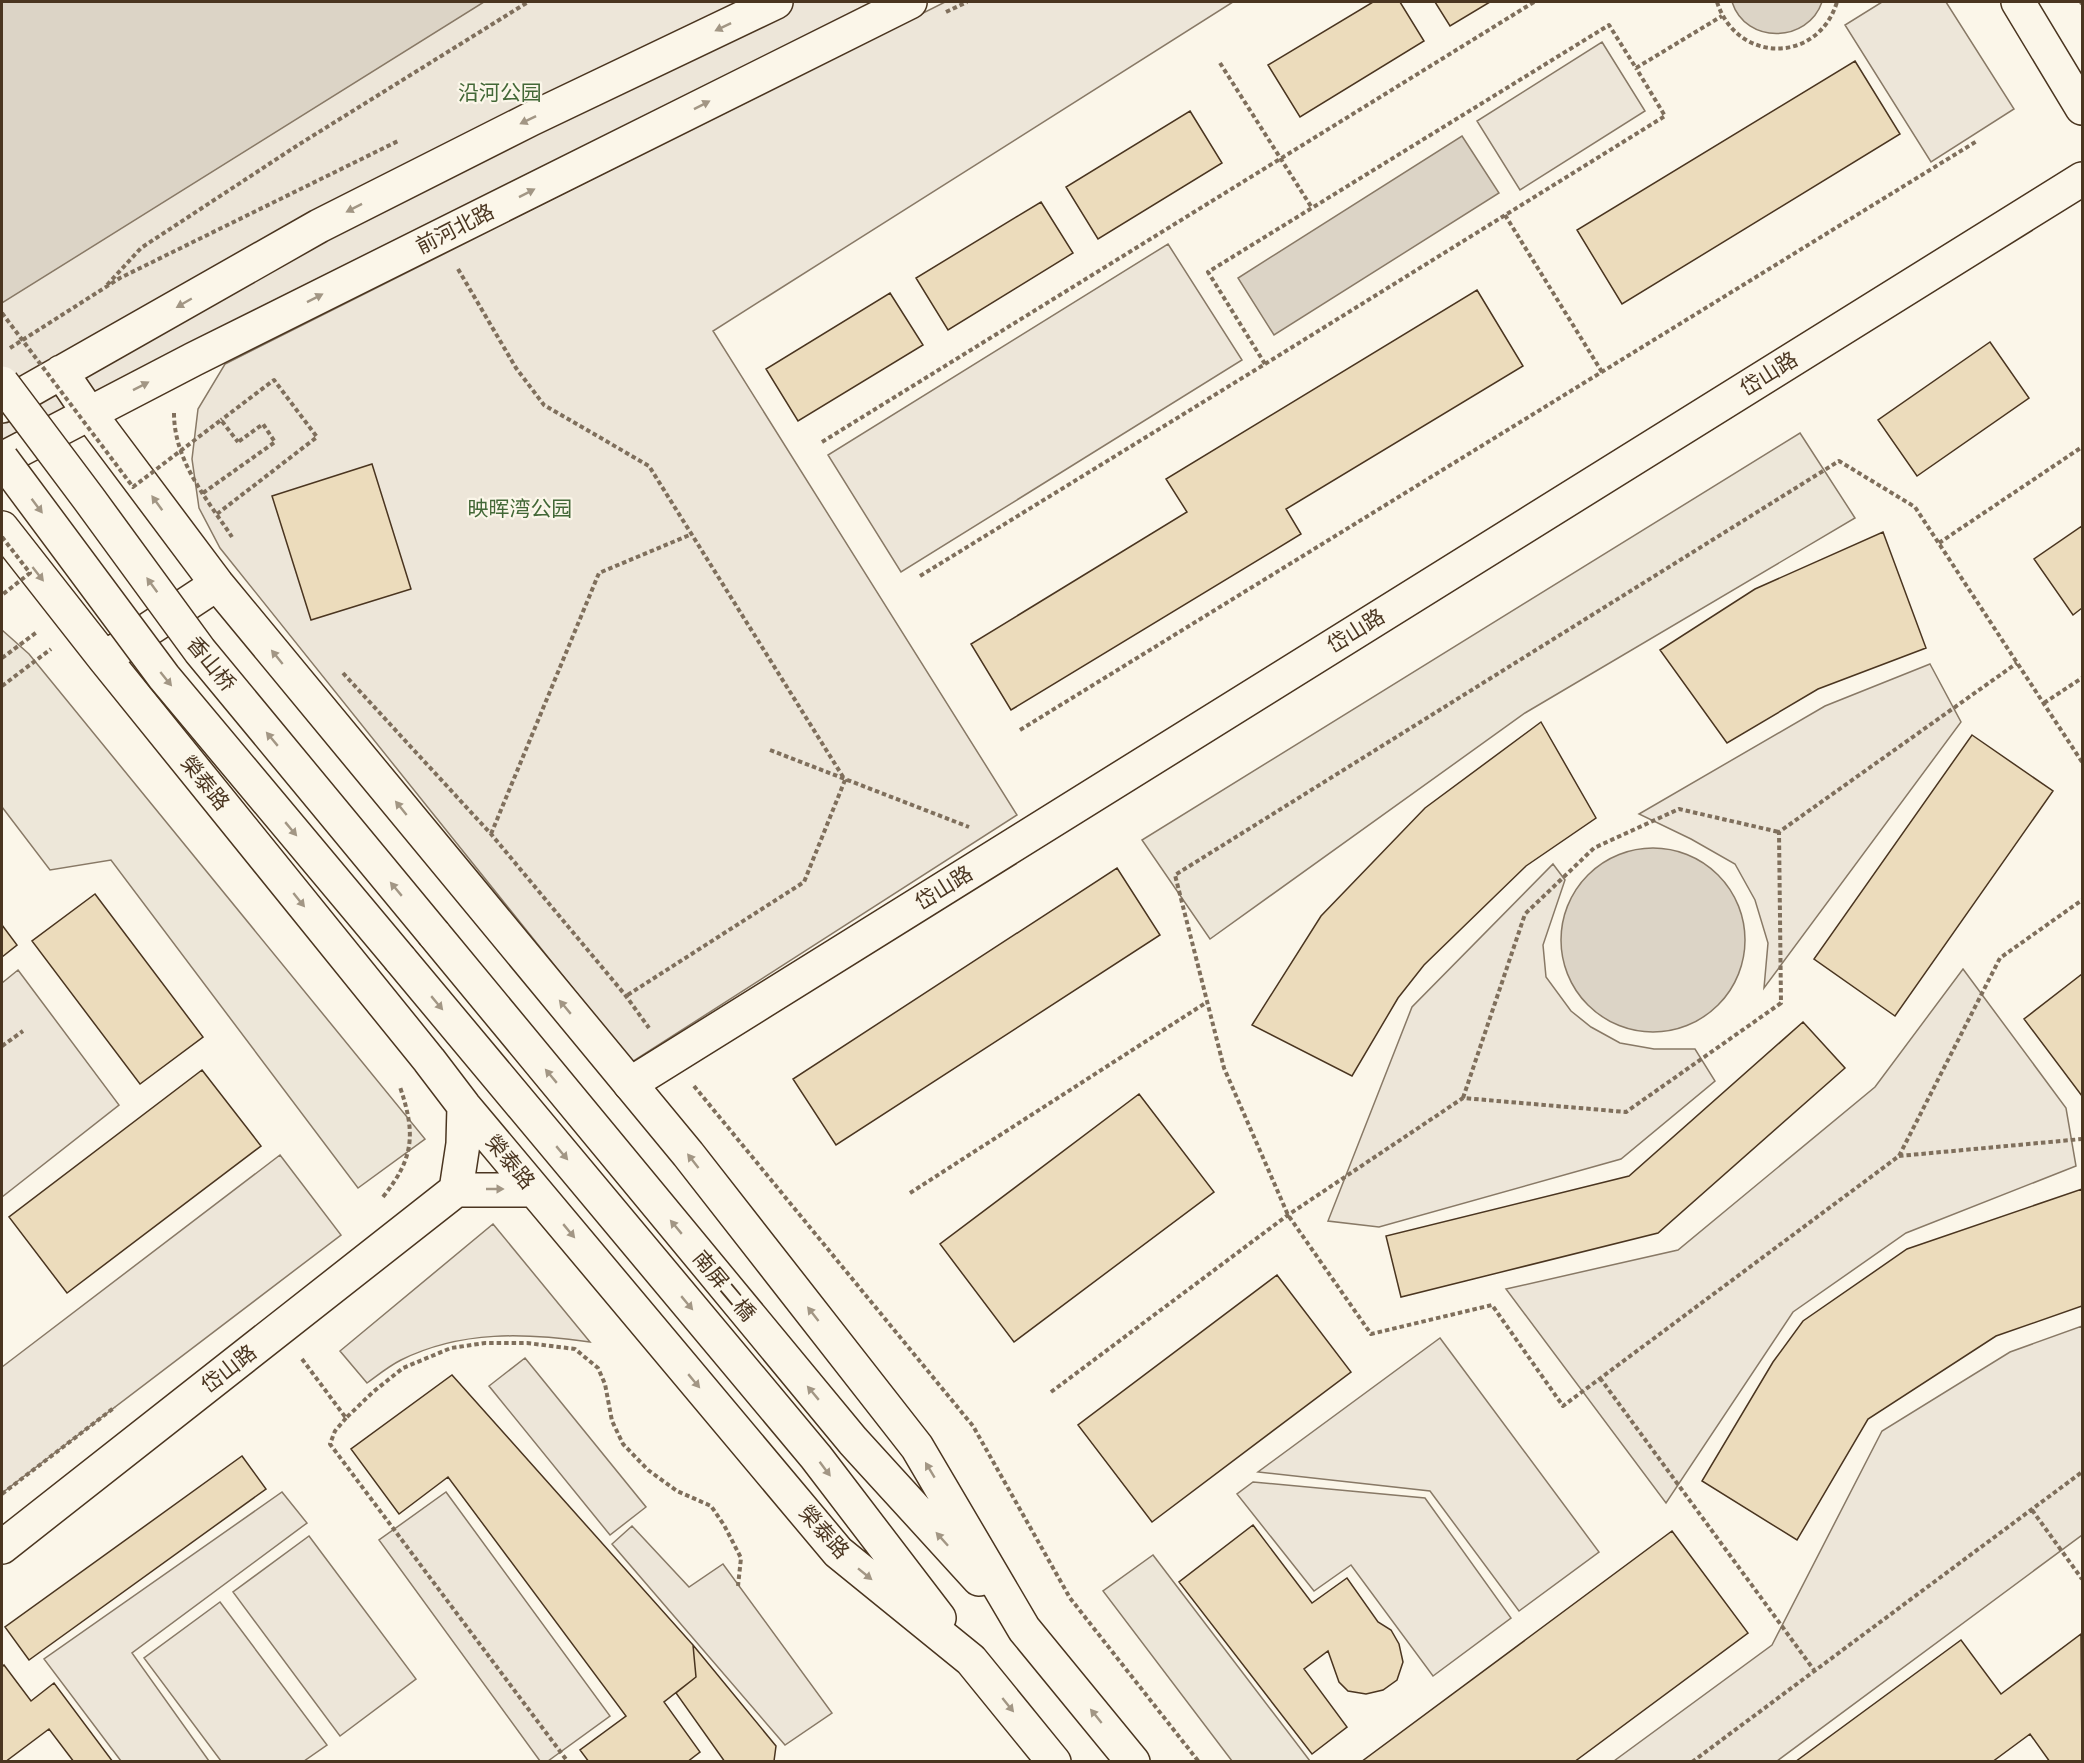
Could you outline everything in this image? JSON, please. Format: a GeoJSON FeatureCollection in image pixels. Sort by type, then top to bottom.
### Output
{"type":"FeatureCollection","features":[{"type":"Feature","properties":{"kind":"main road"},"geometry":{"type":"LineString","coordinates":[[2,406],[319,226],[531,119],[776,2]]}},
{"type":"Feature","properties":{"kind":"main road"},"geometry":{"type":"LineString","coordinates":[[2018,2],[2082,108]]}},
{"type":"Feature","properties":{"kind":"main road","name":"前河北路"},"geometry":{"type":"LineString","coordinates":[[2,459],[439,237],[923,9]]}},
{"type":"Feature","properties":{"kind":"main road","name":"岱山路"},"geometry":{"type":"LineString","coordinates":[[630,1084],[2082,179]]}},
{"type":"Feature","properties":{"kind":"main road"},"geometry":{"type":"LineString","coordinates":[[61,372],[217,584],[688,1154],[917,1447],[1024,1629],[1133,1761]]}},
{"type":"Feature","properties":{"kind":"main road","name":"香山桥"},"geometry":{"type":"LineString","coordinates":[[2,383],[200,651],[434,934]]}},
{"type":"Feature","properties":{"kind":"main road","name":"香山桥"},"geometry":{"type":"LineString","coordinates":[[2,459],[164,677],[400,959]]}},
{"type":"Feature","properties":{"kind":"main road","name":"榮泰路"},"geometry":{"type":"LineString","coordinates":[[2,528],[464,1106],[838,1552],[971,1660],[1054,1761]]}},
{"type":"Feature","properties":{"kind":"main road"},"geometry":{"type":"LineString","coordinates":[[104,658],[217,584]]}},
{"type":"Feature","properties":{"kind":"main road","name":"南屏二橋"},"geometry":{"type":"LineString","coordinates":[[434,934],[853,1441],[1024,1629]]}},
{"type":"Feature","properties":{"kind":"main road","name":"南屏二橋"},"geometry":{"type":"LineString","coordinates":[[400,959],[816,1457],[971,1660]]}},
{"type":"Feature","properties":{"kind":"main road"},"geometry":{"type":"LineString","coordinates":[[464,1106],[463,1144],[456,1190],[534,1190]]}},
{"type":"Feature","properties":{"kind":"main road","name":"岱山路"},"geometry":{"type":"LineString","coordinates":[[2,1547],[456,1190]]}},
{"type":"Feature","properties":{"kind":"path"},"geometry":{"type":"LineString","coordinates":[[103,289],[141,248],[298,145],[528,2]]}},
{"type":"Feature","properties":{"kind":"path"},"geometry":{"type":"LineString","coordinates":[[923,9],[967,2]]}},
{"type":"Feature","properties":{"kind":"path"},"geometry":{"type":"LineString","coordinates":[[822,442],[1534,2]]}},
{"type":"Feature","properties":{"kind":"path"},"geometry":{"type":"LineString","coordinates":[[1717,2],[1722,16],[1734,31],[1749,43],[1768,48],[1788,48],[1806,42],[1822,30],[1833,14],[1837,2]]}},
{"type":"Feature","properties":{"kind":"path"},"geometry":{"type":"LineString","coordinates":[[1636,68],[1722,16]]}},
{"type":"Feature","properties":{"kind":"path"},"geometry":{"type":"LineString","coordinates":[[920,576],[1265,364],[1665,116],[1609,25],[1208,272],[1265,364]]}},
{"type":"Feature","properties":{"kind":"path"},"geometry":{"type":"LineString","coordinates":[[1220,63],[1312,208]]}},
{"type":"Feature","properties":{"kind":"path"},"geometry":{"type":"LineString","coordinates":[[1020,730],[1977,141]]}},
{"type":"Feature","properties":{"kind":"path"},"geometry":{"type":"LineString","coordinates":[[1504,215],[1602,372]]}},
{"type":"Feature","properties":{"kind":"path"},"geometry":{"type":"LineString","coordinates":[[439,237],[516,368],[544,405],[649,466],[845,780]]}},
{"type":"Feature","properties":{"kind":"path"},"geometry":{"type":"LineString","coordinates":[[2,313],[133,487],[274,380],[317,437],[217,514]]}},
{"type":"Feature","properties":{"kind":"path"},"geometry":{"type":"LineString","coordinates":[[175,407],[174,421],[185,465],[235,541]]}},
{"type":"Feature","properties":{"kind":"path"},"geometry":{"type":"LineString","coordinates":[[203,493],[275,442],[263,424],[238,442],[222,420]]}},
{"type":"Feature","properties":{"kind":"path"},"geometry":{"type":"LineString","coordinates":[[1939,543],[2082,447]]}},
{"type":"Feature","properties":{"kind":"path"},"geometry":{"type":"LineString","coordinates":[[2082,762],[1915,507],[1839,461],[1175,875],[1224,1068],[1288,1215],[1371,1334],[1492,1305],[1563,1406],[1899,1156],[2000,957],[2082,900]]}},
{"type":"Feature","properties":{"kind":"path"},"geometry":{"type":"LineString","coordinates":[[491,834],[599,573],[692,534]]}},
{"type":"Feature","properties":{"kind":"path"},"geometry":{"type":"LineString","coordinates":[[2,537],[30,573],[2,595]]}},
{"type":"Feature","properties":{"kind":"path"},"geometry":{"type":"LineString","coordinates":[[2,586],[11,594]]}},
{"type":"Feature","properties":{"kind":"path"},"geometry":{"type":"LineString","coordinates":[[2,658],[40,630],[34,622]]}},
{"type":"Feature","properties":{"kind":"path"},"geometry":{"type":"LineString","coordinates":[[2,686],[54,647]]}},
{"type":"Feature","properties":{"kind":"path"},"geometry":{"type":"LineString","coordinates":[[1051,1392],[1288,1215],[1462,1098],[1525,914],[1594,848],[1679,809],[1779,832],[2017,663]]}},
{"type":"Feature","properties":{"kind":"path"},"geometry":{"type":"LineString","coordinates":[[339,669],[491,834],[626,996],[671,1058],[973,1426],[1070,1598],[1199,1761]]}},
{"type":"Feature","properties":{"kind":"path"},"geometry":{"type":"LineString","coordinates":[[2044,703],[2082,678]]}},
{"type":"Feature","properties":{"kind":"path"},"geometry":{"type":"LineString","coordinates":[[770,750],[1014,845]]}},
{"type":"Feature","properties":{"kind":"path"},"geometry":{"type":"LineString","coordinates":[[626,996],[804,882],[845,780]]}},
{"type":"Feature","properties":{"kind":"path"},"geometry":{"type":"LineString","coordinates":[[1462,1098],[1626,1112],[1780,1003],[1779,832]]}},
{"type":"Feature","properties":{"kind":"path"},"geometry":{"type":"LineString","coordinates":[[910,1193],[1207,1002]]}},
{"type":"Feature","properties":{"kind":"path"},"geometry":{"type":"LineString","coordinates":[[2,1046],[23,1031]]}},
{"type":"Feature","properties":{"kind":"path"},"geometry":{"type":"LineString","coordinates":[[381,1199],[395,1182],[409,1151],[411,1129],[399,1084]]}},
{"type":"Feature","properties":{"kind":"path"},"geometry":{"type":"LineString","coordinates":[[1899,1156],[2082,1139]]}},
{"type":"Feature","properties":{"kind":"path"},"geometry":{"type":"LineString","coordinates":[[280,1330],[346,1418]]}},
{"type":"Feature","properties":{"kind":"path"},"geometry":{"type":"LineString","coordinates":[[568,1761],[330,1444],[335,1431],[346,1418],[403,1368],[451,1348],[485,1343],[527,1343],[575,1349],[598,1368],[605,1384],[612,1421],[623,1444],[648,1470],[677,1491],[711,1506],[741,1558],[738,1586]]}},
{"type":"Feature","properties":{"kind":"path"},"geometry":{"type":"LineString","coordinates":[[1600,1378],[1814,1670]]}},
{"type":"Feature","properties":{"kind":"path"},"geometry":{"type":"LineString","coordinates":[[1692,1761],[2082,1472]]}},
{"type":"Feature","properties":{"kind":"path"},"geometry":{"type":"LineString","coordinates":[[2032,1510],[2082,1579]]}},
{"type":"Feature","properties":{"kind":"green space","name":"沿河公园"},"geometry":{"type":"Polygon","coordinates":[[[480,2],[874,2],[2,445],[2,299],[480,2]]]}},
{"type":"Feature","properties":{"kind":"green space","name":"映晖湾公园"},"geometry":{"type":"Polygon","coordinates":[[[945,2],[1233,2],[713,331],[1017,815],[632,1062],[220,548],[199,508],[192,459],[198,409],[225,364],[945,2]]]}},
{"type":"Feature","properties":{"kind":"green space"},"geometry":{"type":"Polygon","coordinates":[[[1882,2],[1946,2],[2014,109],[1931,162],[1845,25],[1882,2]]]}},
{"type":"Feature","properties":{"kind":"green space"},"geometry":{"type":"Polygon","coordinates":[[[1602,42],[1645,111],[1520,190],[1477,121],[1602,42]]]}},
{"type":"Feature","properties":{"kind":"green space"},"geometry":{"type":"Polygon","coordinates":[[[1168,244],[1242,360],[901,572],[828,455],[1168,244]]]}},
{"type":"Feature","properties":{"kind":"green space"},"geometry":{"type":"Polygon","coordinates":[[[1930,664],[1961,722],[1764,988],[1768,943],[1755,900],[1735,864],[1691,839],[1639,814],[1825,706],[1930,664]]]}},
{"type":"Feature","properties":{"kind":"green space"},"geometry":{"type":"Polygon","coordinates":[[[1553,864],[1565,880],[1543,945],[1546,977],[1571,1011],[1591,1027],[1620,1043],[1654,1049],[1695,1049],[1715,1081],[1621,1159],[1379,1227],[1328,1221],[1412,1007],[1553,864]]]}},
{"type":"Feature","properties":{"kind":"green space"},"geometry":{"type":"Polygon","coordinates":[[[1963,969],[2066,1108],[2076,1166],[1906,1233],[1793,1312],[1666,1503],[1506,1289],[1678,1250],[1875,1087],[1963,969]]]}},
{"type":"Feature","properties":{"kind":"green space"},"geometry":{"type":"Polygon","coordinates":[[[18,970],[119,1105],[2,1197],[2,983],[18,970]]]}},
{"type":"Feature","properties":{"kind":"green space"},"geometry":{"type":"Polygon","coordinates":[[[280,1155],[341,1235],[2,1493],[2,1367],[280,1155]]]}},
{"type":"Feature","properties":{"kind":"green space"},"geometry":{"type":"Polygon","coordinates":[[[493,1224],[590,1342],[542,1337],[494,1336],[447,1343],[397,1362],[367,1383],[340,1351],[493,1224]]]}},
{"type":"Feature","properties":{"kind":"green space"},"geometry":{"type":"Polygon","coordinates":[[[2082,1326],[2082,1535],[1777,1761],[1614,1761],[1772,1645],[1882,1431],[2010,1352],[2082,1326]]]}},
{"type":"Feature","properties":{"kind":"green space"},"geometry":{"type":"Polygon","coordinates":[[[1440,1338],[1599,1552],[1519,1611],[1430,1491],[1258,1472],[1440,1338]]]}},
{"type":"Feature","properties":{"kind":"green space"},"geometry":{"type":"Polygon","coordinates":[[[525,1358],[646,1507],[610,1535],[489,1386],[525,1358]]]}},
{"type":"Feature","properties":{"kind":"green space"},"geometry":{"type":"Polygon","coordinates":[[[1253,1482],[1425,1498],[1511,1618],[1433,1676],[1351,1565],[1314,1591],[1237,1494],[1253,1482]]]}},
{"type":"Feature","properties":{"kind":"green space"},"geometry":{"type":"Polygon","coordinates":[[[282,1492],[307,1523],[132,1653],[209,1761],[121,1761],[44,1659],[282,1492]]]}},
{"type":"Feature","properties":{"kind":"green space"},"geometry":{"type":"Polygon","coordinates":[[[446,1492],[610,1716],[548,1761],[540,1761],[379,1540],[446,1492]]]}},
{"type":"Feature","properties":{"kind":"green space"},"geometry":{"type":"Polygon","coordinates":[[[632,1526],[689,1587],[723,1564],[832,1713],[785,1745],[612,1544],[632,1526]]]}},
{"type":"Feature","properties":{"kind":"green space"},"geometry":{"type":"Polygon","coordinates":[[[309,1536],[416,1679],[340,1736],[233,1592],[309,1536]]]}},
{"type":"Feature","properties":{"kind":"green space"},"geometry":{"type":"Polygon","coordinates":[[[220,1602],[327,1745],[304,1761],[221,1761],[144,1658],[220,1602]]]}},
{"type":"Feature","properties":{"kind":"shaded area"},"geometry":{"type":"Polygon","coordinates":[[[2,2],[484,2],[2,303],[2,2]]]}},
{"type":"Feature","properties":{"kind":"shaded area"},"geometry":{"type":"Polygon","coordinates":[[[1732,2],[1822,2],[1815,16],[1804,25],[1777,34],[1763,32],[1750,26],[1739,16],[1732,2]]]}},
{"type":"Feature","properties":{"kind":"shaded area"},"geometry":{"type":"Polygon","coordinates":[[[1462,136],[1499,193],[1274,335],[1238,278],[1462,136]]]}},
{"type":"Feature","properties":{"kind":"shaded area"},"geometry":{"type":"Polygon","coordinates":[[[1800,433],[1855,518],[1525,713],[1210,939],[1142,840],[1800,433]]]}},
{"type":"Feature","properties":{"kind":"shaded area"},"geometry":{"type":"Polygon","coordinates":[[[2,630],[29,654],[425,1139],[358,1188],[111,860],[50,870],[2,807],[2,630]]]}},
{"type":"Feature","properties":{"kind":"shaded area"},"geometry":{"type":"Polygon","coordinates":[[[1653,848],[1688,855],[1718,875],[1738,905],[1745,940],[1738,975],[1718,1005],[1688,1025],[1653,1032],[1618,1025],[1588,1005],[1568,975],[1561,940],[1568,905],[1588,875],[1618,855],[1653,848]]]}},
{"type":"Feature","properties":{"kind":"shaded area"},"geometry":{"type":"Polygon","coordinates":[[[1153,1555],[1310,1761],[1232,1761],[1103,1591],[1153,1555]]]}},
{"type":"Feature","properties":{"kind":"building"},"geometry":{"type":"Polygon","coordinates":[[[1373,2],[1400,2],[1424,41],[1300,117],[1268,65],[1373,2]]]}},
{"type":"Feature","properties":{"kind":"building"},"geometry":{"type":"Polygon","coordinates":[[[1435,2],[1490,2],[1450,26],[1435,2]]]}},
{"type":"Feature","properties":{"kind":"building"},"geometry":{"type":"Polygon","coordinates":[[[1855,61],[1900,134],[1622,304],[1577,230],[1855,61]]]}},
{"type":"Feature","properties":{"kind":"building"},"geometry":{"type":"Polygon","coordinates":[[[1190,111],[1222,163],[1098,239],[1066,187],[1190,111]]]}},
{"type":"Feature","properties":{"kind":"building"},"geometry":{"type":"Polygon","coordinates":[[[1041,202],[1073,253],[948,330],[916,278],[1041,202]]]}},
{"type":"Feature","properties":{"kind":"building"},"geometry":{"type":"Polygon","coordinates":[[[1477,290],[1523,366],[1286,509],[1301,534],[1011,710],[971,644],[1187,512],[1166,479],[1477,290]]]}},
{"type":"Feature","properties":{"kind":"building"},"geometry":{"type":"Polygon","coordinates":[[[890,293],[923,345],[798,421],[766,369],[890,293]]]}},
{"type":"Feature","properties":{"kind":"building"},"geometry":{"type":"Polygon","coordinates":[[[1990,342],[2029,398],[1917,476],[1878,420],[1990,342]]]}},
{"type":"Feature","properties":{"kind":"building"},"geometry":{"type":"Polygon","coordinates":[[[372,464],[411,589],[311,620],[272,496],[372,464]]]}},
{"type":"Feature","properties":{"kind":"building"},"geometry":{"type":"Polygon","coordinates":[[[2082,526],[2082,608],[2073,615],[2034,559],[2082,526]]]}},
{"type":"Feature","properties":{"kind":"building"},"geometry":{"type":"Polygon","coordinates":[[[1883,532],[1926,648],[1818,689],[1727,743],[1660,650],[1755,589],[1883,532]]]}},
{"type":"Feature","properties":{"kind":"building"},"geometry":{"type":"Polygon","coordinates":[[[1541,722],[1596,818],[1526,866],[1424,965],[1398,998],[1352,1076],[1252,1025],[1321,916],[1425,808],[1541,722]]]}},
{"type":"Feature","properties":{"kind":"building"},"geometry":{"type":"Polygon","coordinates":[[[1972,735],[2053,791],[1895,1016],[1814,959],[1972,735]]]}},
{"type":"Feature","properties":{"kind":"building"},"geometry":{"type":"Polygon","coordinates":[[[1117,868],[1160,935],[836,1145],[793,1079],[1117,868]]]}},
{"type":"Feature","properties":{"kind":"building"},"geometry":{"type":"Polygon","coordinates":[[[95,894],[203,1037],[140,1084],[32,941],[95,894]]]}},
{"type":"Feature","properties":{"kind":"building"},"geometry":{"type":"Polygon","coordinates":[[[2,925],[17,945],[2,957],[2,925]]]}},
{"type":"Feature","properties":{"kind":"building"},"geometry":{"type":"Polygon","coordinates":[[[2082,974],[2082,1096],[2024,1019],[2082,974]]]}},
{"type":"Feature","properties":{"kind":"building"},"geometry":{"type":"Polygon","coordinates":[[[1803,1022],[1845,1068],[1658,1233],[1401,1297],[1386,1236],[1629,1176],[1803,1022]]]}},
{"type":"Feature","properties":{"kind":"building"},"geometry":{"type":"Polygon","coordinates":[[[202,1070],[261,1146],[67,1293],[9,1217],[202,1070]]]}},
{"type":"Feature","properties":{"kind":"building"},"geometry":{"type":"Polygon","coordinates":[[[1139,1094],[1214,1192],[1014,1342],[940,1244],[1139,1094]]]}},
{"type":"Feature","properties":{"kind":"building"},"geometry":{"type":"Polygon","coordinates":[[[2082,1189],[2082,1306],[1996,1336],[1868,1419],[1797,1540],[1702,1481],[1773,1362],[1803,1321],[1907,1249],[2082,1189]]]}},
{"type":"Feature","properties":{"kind":"building"},"geometry":{"type":"Polygon","coordinates":[[[1277,1275],[1351,1372],[1152,1522],[1078,1425],[1277,1275]]]}},
{"type":"Feature","properties":{"kind":"building"},"geometry":{"type":"Polygon","coordinates":[[[452,1375],[693,1645],[696,1677],[664,1702],[700,1752],[687,1762],[589,1762],[580,1750],[626,1716],[448,1477],[399,1514],[351,1449],[452,1375]]]}},
{"type":"Feature","properties":{"kind":"building"},"geometry":{"type":"Polygon","coordinates":[[[242,1456],[266,1489],[29,1660],[5,1627],[242,1456]]]}},
{"type":"Feature","properties":{"kind":"building"},"geometry":{"type":"Polygon","coordinates":[[[1253,1525],[1312,1603],[1347,1578],[1378,1622],[1391,1630],[1399,1644],[1403,1662],[1397,1680],[1383,1690],[1366,1694],[1348,1691],[1339,1682],[1328,1651],[1304,1669],[1347,1727],[1312,1754],[1179,1582],[1253,1525]]]}},
{"type":"Feature","properties":{"kind":"building"},"geometry":{"type":"Polygon","coordinates":[[[1672,1531],[1748,1633],[1574,1762],[1361,1762],[1672,1531]]]}},
{"type":"Feature","properties":{"kind":"building"},"geometry":{"type":"Polygon","coordinates":[[[2081,1634],[2082,1762],[2050,1762],[2030,1734],[1992,1762],[1795,1762],[1961,1640],[2001,1694],[2081,1634]]]}},
{"type":"Feature","properties":{"kind":"building"},"geometry":{"type":"Polygon","coordinates":[[[693,1645],[776,1746],[774,1761],[725,1762],[676,1693],[696,1677],[693,1645]]]}},
{"type":"Feature","properties":{"kind":"building"},"geometry":{"type":"Polygon","coordinates":[[[4,1665],[31,1701],[54,1683],[113,1762],[74,1762],[49,1729],[2,1762],[2,1667],[4,1665]]]}}]}
